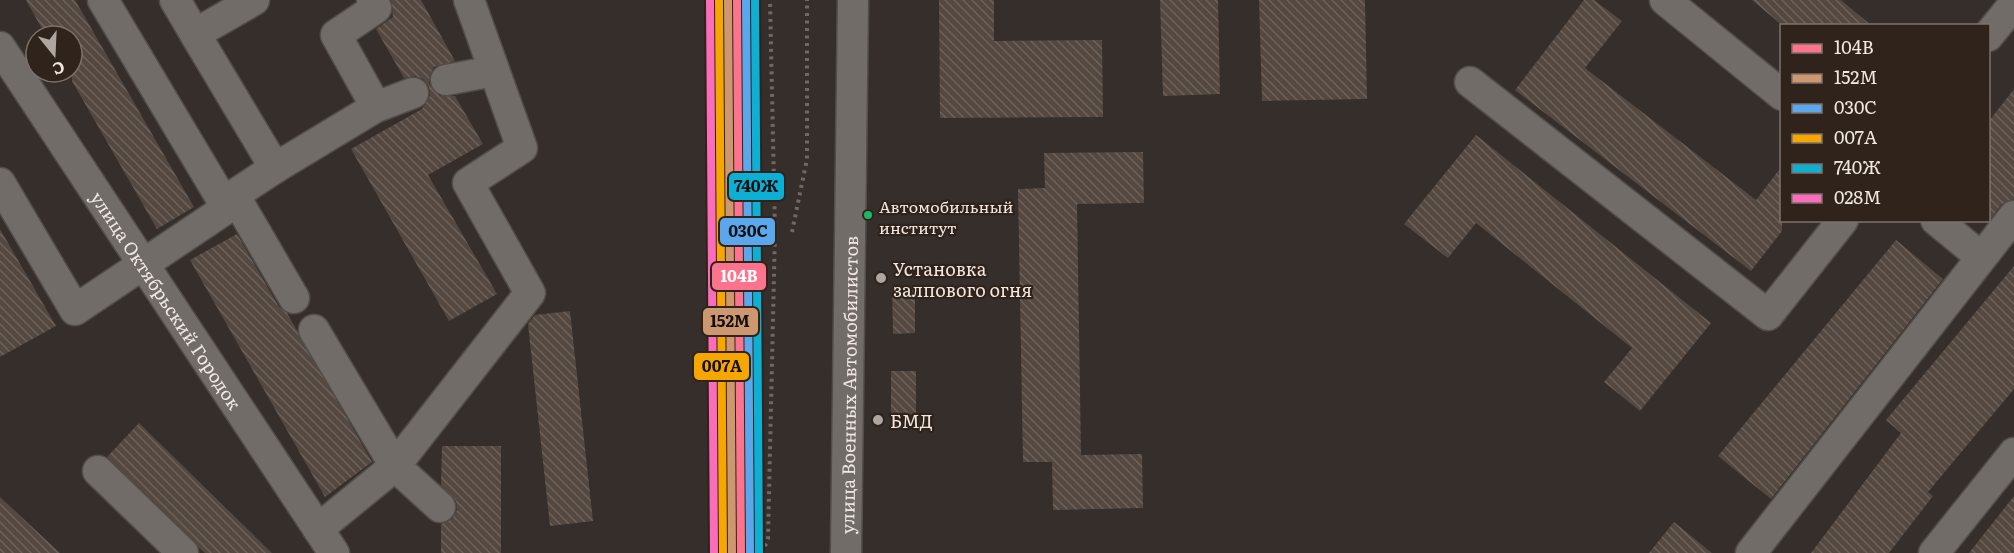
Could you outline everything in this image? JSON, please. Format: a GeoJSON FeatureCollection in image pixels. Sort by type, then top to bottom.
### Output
{"type":"FeatureCollection","features":[{"type":"Feature","properties":{"kind":"street"},"geometry":{"type":"LineString","coordinates":[[103,0],[294,298]]}},
{"type":"Feature","properties":{"kind":"street"},"geometry":{"type":"LineString","coordinates":[[175,0],[275,168]]}},
{"type":"Feature","properties":{"kind":"street"},"geometry":{"type":"LineString","coordinates":[[195,34],[254,0]]}},
{"type":"Feature","properties":{"kind":"street"},"geometry":{"type":"LineString","coordinates":[[372,0],[376,8],[336,35],[376,107]]}},
{"type":"Feature","properties":{"kind":"street"},"geometry":{"type":"LineString","coordinates":[[326,541],[394,466],[530,293],[468,183],[522,148],[470,0]]}},
{"type":"Feature","properties":{"kind":"street","name":"улица Военных Автомобилистов"},"geometry":{"type":"LineString","coordinates":[[846,553],[853,0]]}},
{"type":"Feature","properties":{"kind":"street"},"geometry":{"type":"LineString","coordinates":[[1665,0],[1780,93]]}},
{"type":"Feature","properties":{"kind":"street"},"geometry":{"type":"LineString","coordinates":[[1990,35],[2014,4]]}},
{"type":"Feature","properties":{"kind":"street","name":"улица Октябрьский Городок"},"geometry":{"type":"LineString","coordinates":[[0,47],[326,541]]}},
{"type":"Feature","properties":{"kind":"street"},"geometry":{"type":"LineString","coordinates":[[446,80],[494,71]]}},
{"type":"Feature","properties":{"kind":"street"},"geometry":{"type":"LineString","coordinates":[[1470,82],[1768,315],[1841,222]]}},
{"type":"Feature","properties":{"kind":"street"},"geometry":{"type":"LineString","coordinates":[[0,183],[75,310],[145,264],[275,168],[376,107],[413,93]]}},
{"type":"Feature","properties":{"kind":"street"},"geometry":{"type":"LineString","coordinates":[[1751,553],[2014,216]]}},
{"type":"Feature","properties":{"kind":"street"},"geometry":{"type":"LineString","coordinates":[[1938,222],[1981,257]]}},
{"type":"Feature","properties":{"kind":"street"},"geometry":{"type":"LineString","coordinates":[[314,330],[394,466],[440,507]]}},
{"type":"Feature","properties":{"kind":"street"},"geometry":{"type":"LineString","coordinates":[[1934,553],[2014,453]]}},
{"type":"Feature","properties":{"kind":"street"},"geometry":{"type":"LineString","coordinates":[[98,471],[183,553]]}},
{"type":"Feature","properties":{"kind":"path"},"geometry":{"type":"LineString","coordinates":[[762,553],[768,539],[775,231],[770,0]]}},
{"type":"Feature","properties":{"kind":"path"},"geometry":{"type":"LineString","coordinates":[[792,232],[807,159],[807,0]]}},
{"type":"Feature","properties":{"kind":"building"},"geometry":{"type":"Polygon","coordinates":[[[26,0],[75,0],[194,207],[157,229],[74,84],[84,84],[84,24],[39,24],[26,0]]]}},
{"type":"Feature","properties":{"kind":"building"},"geometry":{"type":"Polygon","coordinates":[[[391,0],[421,0],[455,61],[434,67],[429,84],[440,96],[455,96],[483,144],[428,175],[497,294],[449,321],[351,149],[422,109],[430,96],[429,87],[423,79],[415,76],[404,78],[376,29],[393,17],[391,0]]]}},
{"type":"Feature","properties":{"kind":"building"},"geometry":{"type":"Polygon","coordinates":[[[939,0],[994,0],[994,41],[1102,40],[1103,117],[940,118],[939,0]]]}},
{"type":"Feature","properties":{"kind":"building"},"geometry":{"type":"Polygon","coordinates":[[[1160,0],[1218,0],[1220,94],[1163,96],[1160,0]]]}},
{"type":"Feature","properties":{"kind":"building"},"geometry":{"type":"Polygon","coordinates":[[[1259,0],[1365,0],[1367,99],[1262,101],[1259,0]]]}},
{"type":"Feature","properties":{"kind":"building"},"geometry":{"type":"Polygon","coordinates":[[[1584,0],[1594,0],[1622,21],[1585,68],[1756,200],[1780,169],[1782,231],[1751,271],[1515,90],[1584,0]]]}},
{"type":"Feature","properties":{"kind":"building"},"geometry":{"type":"Polygon","coordinates":[[[1752,0],[1841,0],[1870,24],[1781,24],[1752,0]]]}},
{"type":"Feature","properties":{"kind":"building"},"geometry":{"type":"Polygon","coordinates":[[[2014,89],[2014,199],[2001,205],[1990,220],[1990,120],[2014,89]]]}},
{"type":"Feature","properties":{"kind":"building"},"geometry":{"type":"Polygon","coordinates":[[[1476,135],[1711,323],[1640,411],[1604,382],[1632,348],[1476,223],[1448,258],[1404,224],[1476,135]]]}},
{"type":"Feature","properties":{"kind":"building"},"geometry":{"type":"Polygon","coordinates":[[[1143,152],[1144,203],[1077,204],[1081,455],[1142,454],[1143,508],[1053,510],[1052,462],[1023,462],[1018,189],[1045,188],[1044,153],[1143,152]]]}},
{"type":"Feature","properties":{"kind":"building"},"geometry":{"type":"Polygon","coordinates":[[[0,229],[56,326],[0,357],[0,229]]]}},
{"type":"Feature","properties":{"kind":"building"},"geometry":{"type":"Polygon","coordinates":[[[237,234],[279,307],[287,313],[372,462],[325,497],[190,260],[237,234]]]}},
{"type":"Feature","properties":{"kind":"building"},"geometry":{"type":"Polygon","coordinates":[[[1896,240],[1943,279],[1771,499],[1718,456],[1896,240]]]}},
{"type":"Feature","properties":{"kind":"building"},"geometry":{"type":"Polygon","coordinates":[[[2014,266],[2014,389],[1928,492],[1933,496],[1889,553],[1811,553],[1901,433],[1886,420],[2014,266]]]}},
{"type":"Feature","properties":{"kind":"building"},"geometry":{"type":"Polygon","coordinates":[[[892,288],[915,288],[915,333],[893,334],[892,288]]]}},
{"type":"Feature","properties":{"kind":"building"},"geometry":{"type":"Polygon","coordinates":[[[570,311],[593,521],[550,526],[528,324],[535,315],[570,311]]]}},
{"type":"Feature","properties":{"kind":"building"},"geometry":{"type":"Polygon","coordinates":[[[891,371],[916,371],[916,414],[891,416],[891,371]]]}},
{"type":"Feature","properties":{"kind":"building"},"geometry":{"type":"Polygon","coordinates":[[[139,423],[272,553],[205,553],[199,548],[107,457],[139,423]]]}},
{"type":"Feature","properties":{"kind":"building"},"geometry":{"type":"Polygon","coordinates":[[[442,446],[501,446],[501,553],[441,553],[441,524],[452,519],[457,510],[456,501],[441,485],[442,446]]]}},
{"type":"Feature","properties":{"kind":"building"},"geometry":{"type":"Polygon","coordinates":[[[2014,496],[2014,553],[1969,553],[2014,496]]]}},
{"type":"Feature","properties":{"kind":"building"},"geometry":{"type":"Polygon","coordinates":[[[0,497],[60,553],[0,553],[0,497]]]}},
{"type":"Feature","properties":{"kind":"building"},"geometry":{"type":"Polygon","coordinates":[[[1674,522],[1712,553],[1649,553],[1674,522]]]}},
{"type":"Feature","properties":{"kind":"transit line","name":"028М"},"geometry":{"type":"LineString","coordinates":[[710,0],[714,553]]}},
{"type":"Feature","properties":{"kind":"transit line","name":"007А"},"geometry":{"type":"LineString","coordinates":[[719,0],[723,553]]}},
{"type":"Feature","properties":{"kind":"transit line","name":"152М"},"geometry":{"type":"LineString","coordinates":[[728,0],[732,553]]}},
{"type":"Feature","properties":{"kind":"transit line","name":"104В"},"geometry":{"type":"LineString","coordinates":[[737,0],[741,553]]}},
{"type":"Feature","properties":{"kind":"transit line","name":"030C"},"geometry":{"type":"LineString","coordinates":[[746,0],[750,553]]}},
{"type":"Feature","properties":{"kind":"transit line","name":"740Ж"},"geometry":{"type":"LineString","coordinates":[[755,0],[759,553]]}},
{"type":"Feature","properties":{"kind":"place","name":"Автомобильный институт"},"geometry":{"type":"Point","coordinates":[868,215]}},
{"type":"Feature","properties":{"kind":"place","name":"Установка залпового огня"},"geometry":{"type":"Point","coordinates":[881,278]}},
{"type":"Feature","properties":{"kind":"place","name":"БМД"},"geometry":{"type":"Point","coordinates":[878,420]}}]}
